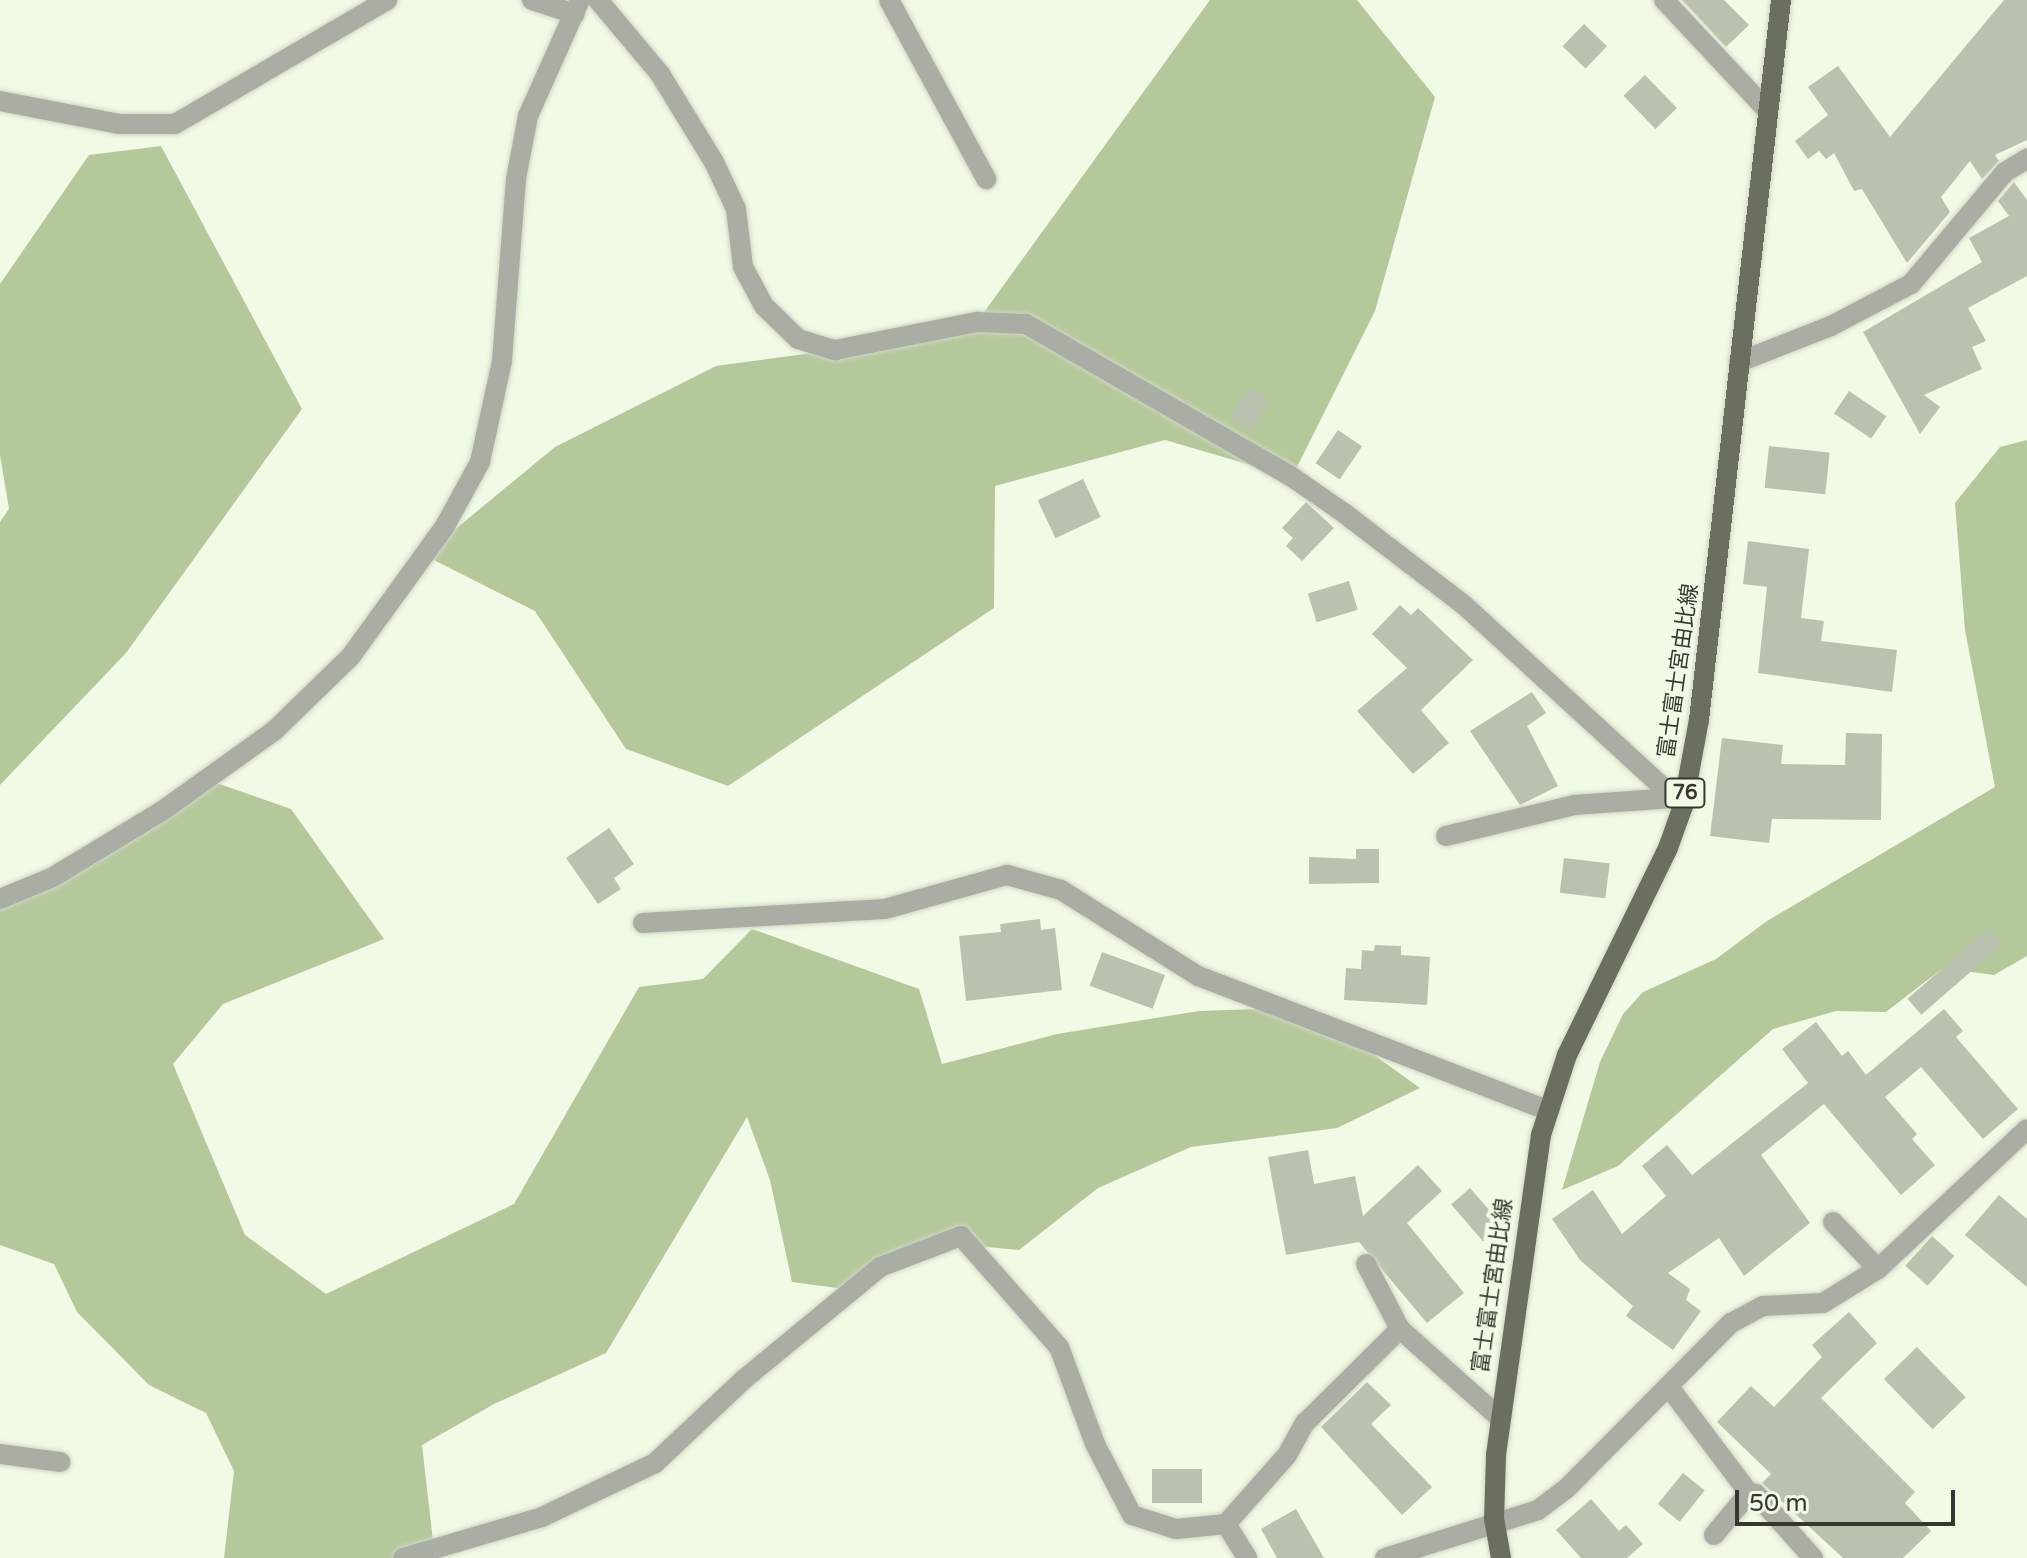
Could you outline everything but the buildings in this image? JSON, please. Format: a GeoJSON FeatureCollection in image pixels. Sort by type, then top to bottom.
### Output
{"type":"FeatureCollection","features":[{"type":"Feature","properties":{"kind":"main road","name":"富士富士宮由比線"},"geometry":{"type":"LineString","coordinates":[[1501,1558],[1494,1520],[1500,1418],[1527,1208],[1549,1111],[1567,1055],[1629,936],[1679,802],[1699,720],[1781,0]]}},
{"type":"Feature","properties":{"kind":"street"},"geometry":{"type":"LineString","coordinates":[[0,101],[120,124],[175,124],[387,0]]}},
{"type":"Feature","properties":{"kind":"street"},"geometry":{"type":"LineString","coordinates":[[0,899],[53,877],[135,827],[275,730],[351,656],[445,526],[480,462],[502,361],[516,179],[528,116],[577,7],[532,0]]}},
{"type":"Feature","properties":{"kind":"street"},"geometry":{"type":"LineString","coordinates":[[598,0],[660,74],[714,162],[736,209],[743,267],[764,306],[798,339],[835,350],[977,322],[1026,324],[1292,477],[1344,513],[1464,605],[1679,802]]}},
{"type":"Feature","properties":{"kind":"street"},"geometry":{"type":"LineString","coordinates":[[889,0],[986,179]]}},
{"type":"Feature","properties":{"kind":"street"},"geometry":{"type":"LineString","coordinates":[[1664,0],[1768,111]]}},
{"type":"Feature","properties":{"kind":"street"},"geometry":{"type":"LineString","coordinates":[[1739,362],[1831,326],[1911,284],[2005,172],[2027,159]]}},
{"type":"Feature","properties":{"kind":"street"},"geometry":{"type":"LineString","coordinates":[[1446,836],[1574,805],[1679,802]]}},
{"type":"Feature","properties":{"kind":"street"},"geometry":{"type":"LineString","coordinates":[[643,923],[885,909],[1007,875],[1061,890],[1198,976],[1549,1111]]}},
{"type":"Feature","properties":{"kind":"street"},"geometry":{"type":"LineString","coordinates":[[1385,1558],[1494,1520],[1538,1510],[1669,1387],[1731,1323],[1763,1306],[1823,1303],[1878,1269],[2027,1129]]}},
{"type":"Feature","properties":{"kind":"street"},"geometry":{"type":"LineString","coordinates":[[1833,1222],[1878,1269]]}},
{"type":"Feature","properties":{"kind":"street"},"geometry":{"type":"LineString","coordinates":[[403,1558],[542,1517],[655,1463],[743,1380],[880,1267],[961,1236],[1059,1347],[1095,1444],[1132,1515],[1176,1529],[1226,1524],[1287,1455],[1305,1423],[1400,1329]]}},
{"type":"Feature","properties":{"kind":"street"},"geometry":{"type":"LineString","coordinates":[[1366,1264],[1400,1329],[1500,1418]]}},
{"type":"Feature","properties":{"kind":"street"},"geometry":{"type":"LineString","coordinates":[[1669,1387],[1749,1493],[1756,1494],[1813,1558]]}},
{"type":"Feature","properties":{"kind":"street"},"geometry":{"type":"LineString","coordinates":[[0,1454],[60,1462]]}},
{"type":"Feature","properties":{"kind":"street"},"geometry":{"type":"LineString","coordinates":[[1714,1535],[1749,1493]]}},
{"type":"Feature","properties":{"kind":"street"},"geometry":{"type":"LineString","coordinates":[[1226,1524],[1247,1558]]}},
{"type":"Feature","properties":{"kind":"green space"},"geometry":{"type":"Polygon","coordinates":[[[1210,0],[1357,0],[1435,97],[1375,311],[1292,477],[1165,440],[995,486],[994,608],[728,786],[626,749],[535,611],[424,555],[555,447],[716,366],[835,350],[977,322],[1210,0]]]}},
{"type":"Feature","properties":{"kind":"green space"},"geometry":{"type":"Polygon","coordinates":[[[161,146],[302,409],[126,653],[0,785],[0,522],[9,509],[0,455],[0,284],[89,155],[161,146]]]}},
{"type":"Feature","properties":{"kind":"green space"},"geometry":{"type":"Polygon","coordinates":[[[2027,440],[2027,956],[1994,975],[1943,968],[1886,1012],[1836,1011],[1773,1029],[1618,1166],[1562,1190],[1600,1062],[1623,1014],[1643,992],[1716,959],[1767,921],[1995,787],[1965,630],[1955,503],[2000,447],[2027,440]]]}},
{"type":"Feature","properties":{"kind":"green space"},"geometry":{"type":"Polygon","coordinates":[[[205,779],[291,809],[384,939],[223,1004],[173,1064],[245,1235],[326,1294],[514,1204],[639,987],[703,979],[752,929],[919,989],[942,1064],[1057,1034],[1199,1011],[1257,1009],[1324,1019],[1420,1088],[1337,1128],[1191,1147],[1098,1188],[1019,1250],[926,1241],[852,1290],[792,1282],[770,1180],[747,1117],[606,1353],[494,1404],[422,1445],[435,1558],[224,1558],[234,1471],[206,1413],[149,1385],[77,1312],[54,1264],[0,1245],[0,899],[205,779]]]}}]}
